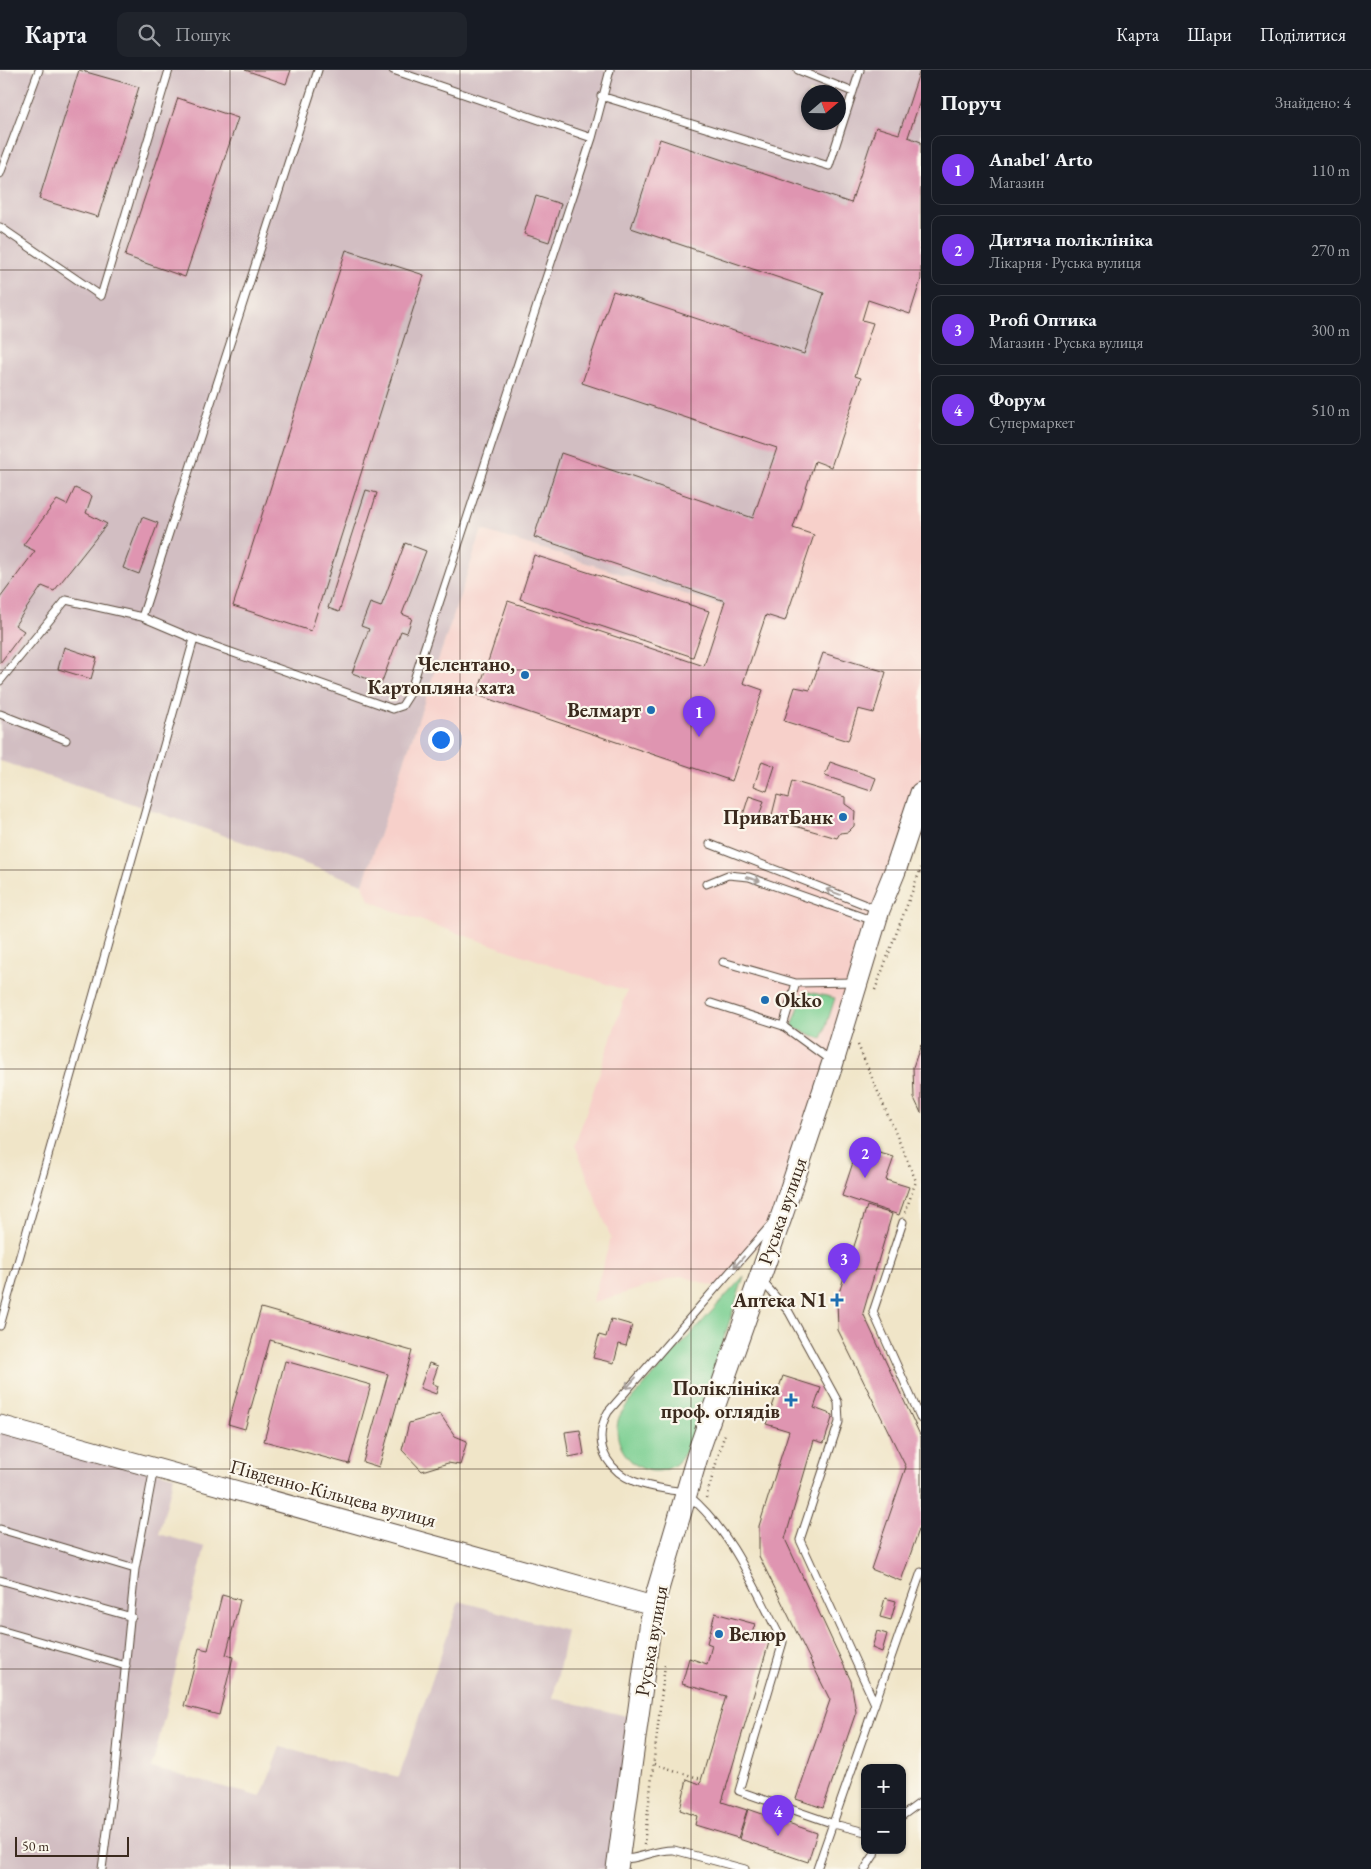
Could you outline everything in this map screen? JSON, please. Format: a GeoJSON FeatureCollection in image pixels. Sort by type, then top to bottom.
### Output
{"type":"FeatureCollection","features":[{"type":"Feature","properties":{"kind":"main road","name":"Руська вулиця"},"geometry":{"type":"LineString","coordinates":[[618,1864],[653,1606],[700,1447],[758,1277],[783,1212],[833,1062],[877,916],[921,793]]}},
{"type":"Feature","properties":{"kind":"street","name":"Південно-Кільцева вулиця"},"geometry":{"type":"LineString","coordinates":[[0,1425],[653,1606]]}},
{"type":"Feature","properties":{"kind":"lane"},"geometry":{"type":"LineString","coordinates":[[0,174],[39,70]]}},
{"type":"Feature","properties":{"kind":"lane"},"geometry":{"type":"LineString","coordinates":[[0,227],[101,296],[169,70]]}},
{"type":"Feature","properties":{"kind":"lane"},"geometry":{"type":"LineString","coordinates":[[142,617],[318,70]]}},
{"type":"Feature","properties":{"kind":"lane"},"geometry":{"type":"LineString","coordinates":[[393,70],[592,138]]}},
{"type":"Feature","properties":{"kind":"lane"},"geometry":{"type":"LineString","coordinates":[[0,681],[66,600],[142,617],[194,639],[394,709],[402,706],[409,694],[592,138],[601,96],[610,70]]}},
{"type":"Feature","properties":{"kind":"lane"},"geometry":{"type":"LineString","coordinates":[[798,70],[853,92]]}},
{"type":"Feature","properties":{"kind":"lane"},"geometry":{"type":"LineString","coordinates":[[601,96],[829,166],[860,70]]}},
{"type":"Feature","properties":{"kind":"lane"},"geometry":{"type":"LineString","coordinates":[[0,1326],[194,639]]}},
{"type":"Feature","properties":{"kind":"lane"},"geometry":{"type":"LineString","coordinates":[[0,714],[66,740]]}},
{"type":"Feature","properties":{"kind":"lane"},"geometry":{"type":"LineString","coordinates":[[710,844],[877,916]]}},
{"type":"Feature","properties":{"kind":"lane"},"geometry":{"type":"LineString","coordinates":[[706,884],[728,875],[749,877],[877,916]]}},
{"type":"Feature","properties":{"kind":"lane"},"geometry":{"type":"LineString","coordinates":[[723,962],[796,983],[858,982]]}},
{"type":"Feature","properties":{"kind":"lane"},"geometry":{"type":"LineString","coordinates":[[783,1026],[796,983]]}},
{"type":"Feature","properties":{"kind":"lane"},"geometry":{"type":"LineString","coordinates":[[711,1003],[783,1026],[833,1062]]}},
{"type":"Feature","properties":{"kind":"lane"},"geometry":{"type":"LineString","coordinates":[[783,1212],[624,1391],[602,1423],[602,1444],[607,1459],[623,1476],[642,1485],[686,1493],[703,1509],[722,1530],[783,1642],[739,1791],[834,1824],[861,1831]]}},
{"type":"Feature","properties":{"kind":"lane"},"geometry":{"type":"LineString","coordinates":[[903,1222],[873,1312],[921,1419]]}},
{"type":"Feature","properties":{"kind":"lane"},"geometry":{"type":"LineString","coordinates":[[758,1277],[789,1312],[838,1402],[839,1422],[800,1540],[875,1704]]}},
{"type":"Feature","properties":{"kind":"lane"},"geometry":{"type":"LineString","coordinates":[[102,1869],[132,1617],[135,1569],[154,1468]]}},
{"type":"Feature","properties":{"kind":"lane"},"geometry":{"type":"LineString","coordinates":[[0,1529],[135,1569]]}},
{"type":"Feature","properties":{"kind":"lane"},"geometry":{"type":"LineString","coordinates":[[817,1869],[921,1572]]}},
{"type":"Feature","properties":{"kind":"lane"},"geometry":{"type":"LineString","coordinates":[[0,1580],[132,1617]]}},
{"type":"Feature","properties":{"kind":"lane"},"geometry":{"type":"LineString","coordinates":[[0,1630],[126,1666]]}},
{"type":"Feature","properties":{"kind":"lane"},"geometry":{"type":"LineString","coordinates":[[906,1813],[921,1802]]}},
{"type":"Feature","properties":{"kind":"lane"},"geometry":{"type":"LineString","coordinates":[[618,1864],[661,1849],[674,1850],[746,1869]]}},
{"type":"Feature","properties":{"kind":"lane"},"geometry":{"type":"LineString","coordinates":[[865,1869],[874,1854]]}},
{"type":"Feature","properties":{"kind":"path"},"geometry":{"type":"LineString","coordinates":[[856,1041],[916,1181],[903,1222]]}},
{"type":"Feature","properties":{"kind":"path"},"geometry":{"type":"LineString","coordinates":[[703,1509],[726,1433]]}},
{"type":"Feature","properties":{"kind":"path"},"geometry":{"type":"LineString","coordinates":[[643,1854],[655,1764],[666,1656]]}},
{"type":"Feature","properties":{"kind":"path"},"geometry":{"type":"LineString","coordinates":[[655,1764],[701,1779]]}},
{"type":"Feature","properties":{"kind":"shaded area"},"geometry":{"type":"Polygon","coordinates":[[[0,70],[921,70],[921,159],[858,308],[755,616],[482,530],[363,884],[139,806],[0,761],[0,70]]]}},
{"type":"Feature","properties":{"kind":"shaded area"},"geometry":{"type":"Polygon","coordinates":[[[921,159],[921,808],[787,1213],[720,1288],[681,1276],[592,1303],[611,1238],[575,1145],[627,991],[396,912],[369,900],[363,884],[482,530],[754,616],[858,308],[921,159]]]}},
{"type":"Feature","properties":{"kind":"shaded area"},"geometry":{"type":"Polygon","coordinates":[[[0,1430],[174,1476],[159,1534],[205,1547],[152,1768],[261,1797],[280,1747],[399,1777],[459,1601],[567,1631],[553,1698],[635,1718],[616,1869],[0,1869],[0,1430]]]}},
{"type":"Feature","properties":{"kind":"green space"},"geometry":{"type":"Polygon","coordinates":[[[804,991],[835,998],[822,1039],[792,1027],[804,991]]]}},
{"type":"Feature","properties":{"kind":"green space"},"geometry":{"type":"Polygon","coordinates":[[[744,1276],[689,1447],[677,1463],[666,1469],[655,1471],[644,1469],[626,1455],[620,1445],[617,1433],[620,1416],[630,1401],[744,1276]]]}},
{"type":"Feature","properties":{"kind":"building"},"geometry":{"type":"Polygon","coordinates":[[[79,70],[139,87],[98,217],[39,199],[79,70]]]}},
{"type":"Feature","properties":{"kind":"building"},"geometry":{"type":"Polygon","coordinates":[[[245,70],[291,70],[286,84],[245,70]]]}},
{"type":"Feature","properties":{"kind":"building"},"geometry":{"type":"Polygon","coordinates":[[[920,70],[921,98],[908,137],[921,142],[921,279],[910,314],[868,300],[862,320],[873,323],[855,376],[861,378],[831,467],[815,461],[793,528],[814,535],[785,621],[766,615],[743,683],[763,690],[732,781],[477,695],[508,601],[704,666],[725,601],[534,537],[561,453],[753,518],[777,448],[582,383],[613,291],[804,354],[824,293],[631,228],[660,139],[851,203],[876,127],[899,134],[920,70]]]}},
{"type":"Feature","properties":{"kind":"building"},"geometry":{"type":"Polygon","coordinates":[[[178,98],[238,118],[185,277],[125,256],[178,98]]]}},
{"type":"Feature","properties":{"kind":"building"},"geometry":{"type":"Polygon","coordinates":[[[536,196],[561,204],[549,242],[524,234],[536,196]]]}},
{"type":"Feature","properties":{"kind":"building"},"geometry":{"type":"Polygon","coordinates":[[[346,250],[424,275],[311,631],[233,606],[346,250]]]}},
{"type":"Feature","properties":{"kind":"building"},"geometry":{"type":"Polygon","coordinates":[[[75,488],[92,496],[86,513],[107,524],[54,591],[42,586],[15,625],[24,631],[0,663],[0,598],[35,551],[23,545],[57,500],[67,505],[75,488]]]}},
{"type":"Feature","properties":{"kind":"building"},"geometry":{"type":"Polygon","coordinates":[[[366,490],[377,493],[339,612],[328,608],[366,490]]]}},
{"type":"Feature","properties":{"kind":"building"},"geometry":{"type":"Polygon","coordinates":[[[142,517],[158,523],[139,574],[123,568],[142,517]]]}},
{"type":"Feature","properties":{"kind":"building"},"geometry":{"type":"Polygon","coordinates":[[[405,543],[426,551],[402,614],[412,618],[407,633],[401,631],[381,684],[352,673],[369,629],[361,626],[370,603],[381,607],[405,543]]]}},
{"type":"Feature","properties":{"kind":"building"},"geometry":{"type":"Polygon","coordinates":[[[534,555],[709,611],[693,657],[520,599],[534,555]]]}},
{"type":"Feature","properties":{"kind":"building"},"geometry":{"type":"Polygon","coordinates":[[[64,647],[97,658],[91,679],[58,669],[64,647]]]}},
{"type":"Feature","properties":{"kind":"building"},"geometry":{"type":"Polygon","coordinates":[[[823,653],[886,672],[874,713],[858,709],[848,741],[784,721],[795,687],[810,690],[823,653]]]}},
{"type":"Feature","properties":{"kind":"building"},"geometry":{"type":"Polygon","coordinates":[[[762,761],[775,766],[767,791],[754,786],[762,761]]]}},
{"type":"Feature","properties":{"kind":"building"},"geometry":{"type":"Polygon","coordinates":[[[830,762],[876,778],[871,791],[825,776],[830,762]]]}},
{"type":"Feature","properties":{"kind":"building"},"geometry":{"type":"Polygon","coordinates":[[[792,781],[845,797],[845,804],[855,811],[854,826],[848,832],[840,833],[837,838],[771,819],[777,795],[788,798],[792,781]]]}},
{"type":"Feature","properties":{"kind":"building"},"geometry":{"type":"Polygon","coordinates":[[[749,796],[764,801],[757,823],[742,818],[749,796]]]}},
{"type":"Feature","properties":{"kind":"building"},"geometry":{"type":"Polygon","coordinates":[[[921,1044],[921,1113],[914,1098],[913,1067],[921,1044]]]}},
{"type":"Feature","properties":{"kind":"building"},"geometry":{"type":"Polygon","coordinates":[[[858,1147],[894,1157],[886,1180],[909,1187],[899,1215],[842,1196],[858,1147]]]}},
{"type":"Feature","properties":{"kind":"building"},"geometry":{"type":"Polygon","coordinates":[[[867,1206],[892,1214],[863,1313],[921,1437],[921,1524],[901,1581],[871,1569],[906,1467],[838,1330],[837,1299],[867,1206]]]}},
{"type":"Feature","properties":{"kind":"building"},"geometry":{"type":"Polygon","coordinates":[[[261,1308],[412,1351],[379,1467],[363,1462],[388,1374],[270,1340],[245,1429],[228,1424],[261,1308]]]}},
{"type":"Feature","properties":{"kind":"building"},"geometry":{"type":"Polygon","coordinates":[[[611,1319],[632,1325],[626,1346],[619,1344],[614,1363],[593,1358],[599,1335],[606,1337],[611,1319]]]}},
{"type":"Feature","properties":{"kind":"building"},"geometry":{"type":"Polygon","coordinates":[[[285,1361],[371,1385],[349,1464],[264,1441],[285,1361]]]}},
{"type":"Feature","properties":{"kind":"building"},"geometry":{"type":"Polygon","coordinates":[[[429,1363],[438,1366],[432,1383],[438,1386],[436,1394],[420,1388],[429,1363]]]}},
{"type":"Feature","properties":{"kind":"building"},"geometry":{"type":"Polygon","coordinates":[[[783,1376],[821,1388],[814,1408],[833,1415],[824,1443],[814,1440],[785,1539],[851,1681],[856,1712],[823,1808],[796,1799],[830,1700],[759,1556],[759,1526],[789,1431],[766,1424],[783,1376]]]}},
{"type":"Feature","properties":{"kind":"building"},"geometry":{"type":"Polygon","coordinates":[[[440,1414],[455,1436],[467,1441],[460,1465],[448,1463],[422,1471],[402,1450],[409,1423],[440,1414]]]}},
{"type":"Feature","properties":{"kind":"building"},"geometry":{"type":"Polygon","coordinates":[[[580,1430],[584,1454],[569,1457],[565,1432],[580,1430]]]}},
{"type":"Feature","properties":{"kind":"building"},"geometry":{"type":"Polygon","coordinates":[[[222,1595],[240,1600],[226,1655],[233,1657],[219,1715],[184,1706],[199,1648],[208,1650],[222,1595]]]}},
{"type":"Feature","properties":{"kind":"building"},"geometry":{"type":"Polygon","coordinates":[[[885,1598],[896,1601],[891,1620],[880,1617],[885,1598]]]}},
{"type":"Feature","properties":{"kind":"building"},"geometry":{"type":"Polygon","coordinates":[[[715,1613],[755,1624],[752,1633],[770,1639],[722,1802],[747,1810],[738,1838],[695,1825],[697,1816],[680,1810],[687,1779],[700,1784],[726,1696],[682,1684],[689,1658],[707,1664],[712,1645],[707,1643],[715,1613]]]}},
{"type":"Feature","properties":{"kind":"building"},"geometry":{"type":"Polygon","coordinates":[[[877,1631],[887,1634],[882,1652],[872,1648],[877,1631]]]}},
{"type":"Feature","properties":{"kind":"building"},"geometry":{"type":"Polygon","coordinates":[[[748,1809],[817,1833],[808,1862],[739,1839],[748,1809]]]}},
{"type":"Feature","properties":{"kind":"place","name":"Челентано, Картопляна хата"},"geometry":{"type":"Point","coordinates":[525,675]}},
{"type":"Feature","properties":{"kind":"place","name":"Велмарт"},"geometry":{"type":"Point","coordinates":[651,710]}},
{"type":"Feature","properties":{"kind":"place","name":"Anabel' Arto"},"geometry":{"type":"Point","coordinates":[699,737]}},
{"type":"Feature","properties":{"kind":"place","name":"ПриватБанк"},"geometry":{"type":"Point","coordinates":[843,817]}},
{"type":"Feature","properties":{"kind":"place","name":"Okko"},"geometry":{"type":"Point","coordinates":[765,1000]}},
{"type":"Feature","properties":{"kind":"place","name":"Дитяча поліклініка"},"geometry":{"type":"Point","coordinates":[865,1178]}},
{"type":"Feature","properties":{"kind":"place","name":"Profi Оптика"},"geometry":{"type":"Point","coordinates":[844,1284]}},
{"type":"Feature","properties":{"kind":"place","name":"Аптека N1"},"geometry":{"type":"Point","coordinates":[837,1300]}},
{"type":"Feature","properties":{"kind":"place","name":"Поліклініка проф. оглядів"},"geometry":{"type":"Point","coordinates":[791,1400]}},
{"type":"Feature","properties":{"kind":"place","name":"Велюр"},"geometry":{"type":"Point","coordinates":[719,1634]}},
{"type":"Feature","properties":{"kind":"place","name":"Форум"},"geometry":{"type":"Point","coordinates":[778,1836]}}]}
